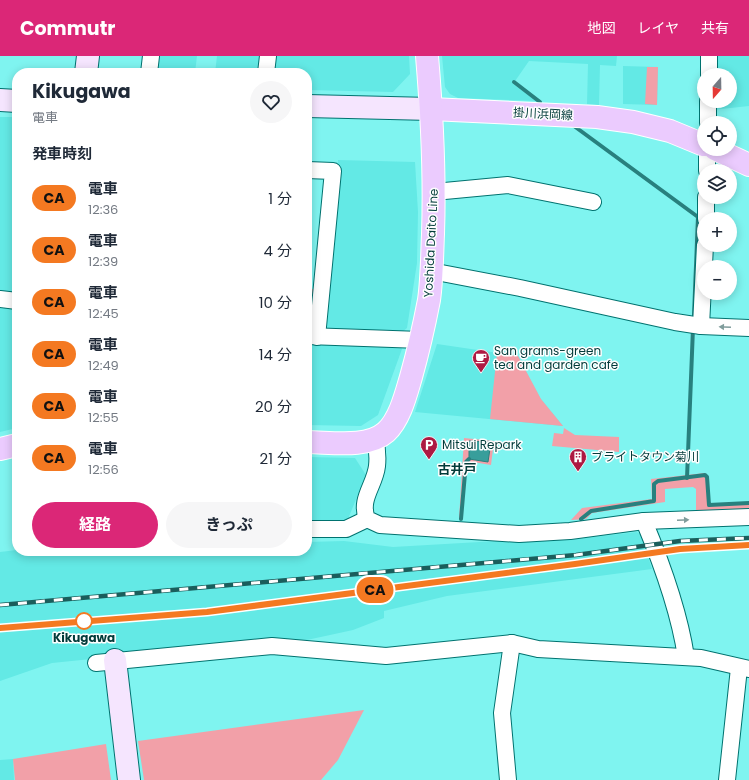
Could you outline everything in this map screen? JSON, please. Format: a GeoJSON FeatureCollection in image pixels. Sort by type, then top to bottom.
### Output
{"type":"FeatureCollection","features":[{"type":"Feature","properties":{"kind":"main road"},"geometry":{"type":"LineString","coordinates":[[427,56],[431,109]]}},
{"type":"Feature","properties":{"kind":"main road","name":"掛川浜岡線"},"geometry":{"type":"LineString","coordinates":[[431,109],[597,117],[633,122],[670,131],[697,142]]}},
{"type":"Feature","properties":{"kind":"main road","name":"Yoshida Daito Line"},"geometry":{"type":"LineString","coordinates":[[312,442],[351,443],[375,438],[387,431],[399,410],[407,390],[421,340],[429,300],[434,192],[431,109]]}},
{"type":"Feature","properties":{"kind":"main road"},"geometry":{"type":"LineString","coordinates":[[730,156],[749,165]]}},
{"type":"Feature","properties":{"kind":"main road"},"geometry":{"type":"LineString","coordinates":[[0,449],[12,446]]}},
{"type":"Feature","properties":{"kind":"street"},"geometry":{"type":"LineString","coordinates":[[87,68],[88,56]]}},
{"type":"Feature","properties":{"kind":"street"},"geometry":{"type":"LineString","coordinates":[[150,68],[151,56]]}},
{"type":"Feature","properties":{"kind":"street"},"geometry":{"type":"LineString","coordinates":[[267,68],[268,56]]}},
{"type":"Feature","properties":{"kind":"street"},"geometry":{"type":"LineString","coordinates":[[709,56],[709,68]]}},
{"type":"Feature","properties":{"kind":"street"},"geometry":{"type":"LineString","coordinates":[[0,100],[12,101]]}},
{"type":"Feature","properties":{"kind":"street"},"geometry":{"type":"LineString","coordinates":[[312,106],[431,109]]}},
{"type":"Feature","properties":{"kind":"street"},"geometry":{"type":"LineString","coordinates":[[312,170],[333,171],[312,337],[421,340]]}},
{"type":"Feature","properties":{"kind":"street"},"geometry":{"type":"LineString","coordinates":[[434,192],[508,185],[594,202]]}},
{"type":"Feature","properties":{"kind":"street"},"geometry":{"type":"LineString","coordinates":[[696,325],[704,252]]}},
{"type":"Feature","properties":{"kind":"street"},"geometry":{"type":"LineString","coordinates":[[431,271],[520,288],[596,306],[696,325],[749,328]]}},
{"type":"Feature","properties":{"kind":"street"},"geometry":{"type":"LineString","coordinates":[[0,299],[12,300]]}},
{"type":"Feature","properties":{"kind":"street"},"geometry":{"type":"LineString","coordinates":[[366,519],[364,511],[365,502],[377,467],[375,438]]}},
{"type":"Feature","properties":{"kind":"street"},"geometry":{"type":"LineString","coordinates":[[312,529],[346,529],[366,519],[386,526],[476,530],[519,534],[585,529],[602,525],[644,521],[749,517]]}},
{"type":"Feature","properties":{"kind":"street"},"geometry":{"type":"LineString","coordinates":[[644,521],[657,552],[677,615],[686,657]]}},
{"type":"Feature","properties":{"kind":"street"},"geometry":{"type":"LineString","coordinates":[[508,780],[502,713],[512,643]]}},
{"type":"Feature","properties":{"kind":"street"},"geometry":{"type":"LineString","coordinates":[[129,780],[105,662],[272,646],[386,656],[512,643],[538,649],[701,658],[744,668],[727,780]]}},
{"type":"Feature","properties":{"kind":"shaded area"},"geometry":{"type":"Polygon","coordinates":[[[157,56],[197,56],[196,68],[156,68],[157,56]]]}},
{"type":"Feature","properties":{"kind":"shaded area"},"geometry":{"type":"Polygon","coordinates":[[[217,56],[263,56],[262,68],[216,68],[217,56]]]}},
{"type":"Feature","properties":{"kind":"shaded area"},"geometry":{"type":"Polygon","coordinates":[[[275,56],[409,56],[410,74],[393,92],[312,90],[312,68],[274,68],[275,56]]]}},
{"type":"Feature","properties":{"kind":"shaded area"},"geometry":{"type":"Polygon","coordinates":[[[442,56],[617,56],[616,66],[600,65],[599,105],[587,104],[588,64],[529,61],[513,84],[537,101],[458,98],[450,94],[445,87],[442,56]]]}},
{"type":"Feature","properties":{"kind":"shaded area"},"geometry":{"type":"Polygon","coordinates":[[[714,56],[749,56],[749,106],[737,107],[737,68],[713,68],[714,56]]]}},
{"type":"Feature","properties":{"kind":"shaded area"},"geometry":{"type":"Polygon","coordinates":[[[623,66],[658,67],[657,105],[623,104],[623,66]]]}},
{"type":"Feature","properties":{"kind":"shaded area"},"geometry":{"type":"Polygon","coordinates":[[[647,67],[658,67],[657,105],[645,104],[647,67]]]}},
{"type":"Feature","properties":{"kind":"shaded area"},"geometry":{"type":"Polygon","coordinates":[[[712,108],[730,108],[712,110],[712,108]]]}},
{"type":"Feature","properties":{"kind":"shaded area"},"geometry":{"type":"Polygon","coordinates":[[[0,117],[12,117],[12,294],[0,293],[0,117]]]}},
{"type":"Feature","properties":{"kind":"shaded area"},"geometry":{"type":"Polygon","coordinates":[[[338,160],[415,162],[418,212],[417,263],[407,328],[402,332],[328,331],[324,326],[338,160]]]}},
{"type":"Feature","properties":{"kind":"shaded area"},"geometry":{"type":"Polygon","coordinates":[[[312,289],[315,289],[312,318],[312,289]]]}},
{"type":"Feature","properties":{"kind":"shaded area"},"geometry":{"type":"Polygon","coordinates":[[[0,305],[12,306],[12,429],[0,432],[0,305]]]}},
{"type":"Feature","properties":{"kind":"shaded area"},"geometry":{"type":"Polygon","coordinates":[[[312,342],[398,344],[402,349],[378,415],[361,426],[312,425],[312,342]]]}},
{"type":"Feature","properties":{"kind":"shaded area"},"geometry":{"type":"Polygon","coordinates":[[[437,344],[518,356],[540,398],[563,426],[415,412],[437,344]]]}},
{"type":"Feature","properties":{"kind":"shaded area"},"geometry":{"type":"Polygon","coordinates":[[[497,353],[518,356],[541,399],[563,426],[490,419],[497,353]]]}},
{"type":"Feature","properties":{"kind":"shaded area"},"geometry":{"type":"Polygon","coordinates":[[[564,428],[575,435],[619,437],[619,452],[552,446],[554,433],[563,434],[564,428]]]}},
{"type":"Feature","properties":{"kind":"shaded area"},"geometry":{"type":"Polygon","coordinates":[[[464,438],[494,441],[491,465],[473,462],[471,467],[467,466],[462,519],[459,519],[464,438]]]}},
{"type":"Feature","properties":{"kind":"shaded area"},"geometry":{"type":"Polygon","coordinates":[[[469,441],[491,442],[488,462],[469,459],[469,441]]]}},
{"type":"Feature","properties":{"kind":"shaded area"},"geometry":{"type":"Polygon","coordinates":[[[312,457],[355,458],[366,475],[348,519],[342,523],[312,523],[312,457]]]}},
{"type":"Feature","properties":{"kind":"shaded area"},"geometry":{"type":"Polygon","coordinates":[[[705,473],[708,476],[710,504],[749,502],[749,510],[696,513],[696,489],[693,487],[665,489],[665,502],[592,513],[586,519],[571,520],[582,508],[652,499],[651,479],[705,473]]]}},
{"type":"Feature","properties":{"kind":"shaded area"},"geometry":{"type":"Polygon","coordinates":[[[637,532],[641,535],[652,569],[447,596],[384,611],[384,618],[353,630],[293,643],[52,663],[0,681],[0,552],[12,551],[12,556],[312,556],[312,542],[344,541],[393,547],[497,541],[568,540],[637,532]]]}},
{"type":"Feature","properties":{"kind":"shaded area"},"geometry":{"type":"Polygon","coordinates":[[[364,710],[338,760],[321,780],[144,780],[138,741],[364,710]]]}},
{"type":"Feature","properties":{"kind":"shaded area"},"geometry":{"type":"Polygon","coordinates":[[[106,744],[111,780],[15,780],[13,759],[106,744]]]}},
{"type":"Feature","properties":{"kind":"shaded area"},"geometry":{"type":"Polygon","coordinates":[[[13,759],[14,780],[0,780],[0,760],[13,759]]]}},
{"type":"Feature","properties":{"kind":"waterway"},"geometry":{"type":"LineString","coordinates":[[514,82],[540,102]]}},
{"type":"Feature","properties":{"kind":"waterway"},"geometry":{"type":"LineString","coordinates":[[574,126],[698,217],[694,315]]}},
{"type":"Feature","properties":{"kind":"waterway"},"geometry":{"type":"LineString","coordinates":[[687,478],[693,328]]}},
{"type":"Feature","properties":{"kind":"waterway"},"geometry":{"type":"LineString","coordinates":[[461,519],[466,462],[469,459]]}},
{"type":"Feature","properties":{"kind":"waterway"},"geometry":{"type":"LineString","coordinates":[[581,519],[591,511],[654,501],[654,484],[658,481],[705,475],[707,477],[709,505],[749,503]]}},
{"type":"Feature","properties":{"kind":"railway"},"geometry":{"type":"LineString","coordinates":[[0,605],[576,555],[680,541],[749,538]]}},
{"type":"Feature","properties":{"kind":"railway"},"geometry":{"type":"LineString","coordinates":[[0,628],[207,612],[680,549],[749,545]]}},
{"type":"Feature","properties":{"kind":"train","name":"CA"},"geometry":{"type":"LineString","coordinates":[[0,628],[207,612],[314,599],[680,549],[749,545]]}},
{"type":"Feature","properties":{"kind":"place","name":"San grams-green tea and garden cafe"},"geometry":{"type":"Point","coordinates":[481,373]}},
{"type":"Feature","properties":{"kind":"place","name":"Mitsui Repark"},"geometry":{"type":"Point","coordinates":[429,460]}},
{"type":"Feature","properties":{"kind":"place","name":"ブライトタウン菊川"},"geometry":{"type":"Point","coordinates":[578,472]}},
{"type":"Feature","properties":{"kind":"place","name":"Kikugawa"},"geometry":{"type":"Point","coordinates":[84,621]}},
{"type":"Feature","properties":{"kind":"district","name":"古井戸"},"geometry":{"type":"Point","coordinates":[457,469]}}]}
